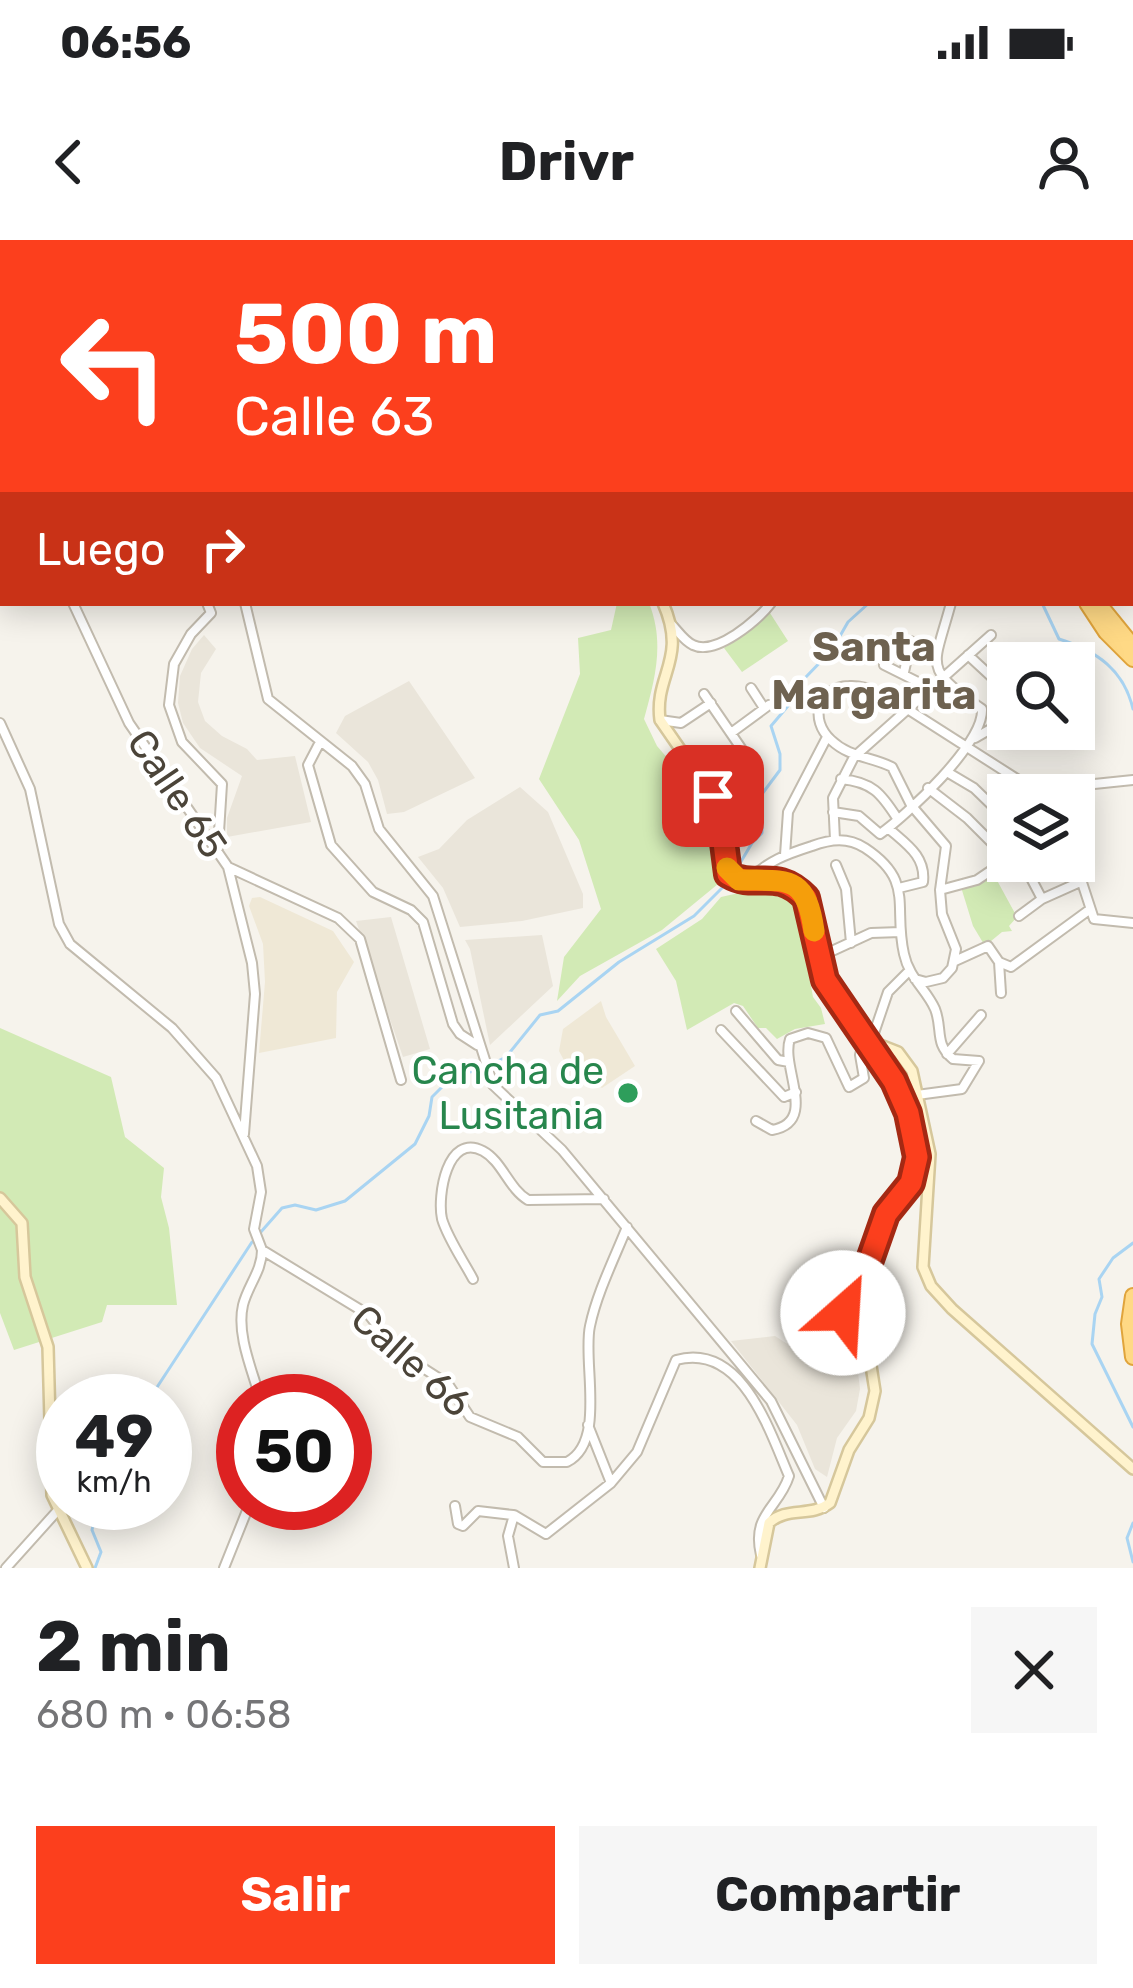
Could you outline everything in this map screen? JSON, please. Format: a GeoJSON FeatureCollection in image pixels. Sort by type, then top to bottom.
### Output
{"type":"FeatureCollection","features":[{"type":"Feature","properties":{"kind":"highway"},"geometry":{"type":"LineString","coordinates":[[1089,606],[1106,632],[1133,658]]}},
{"type":"Feature","properties":{"kind":"highway"},"geometry":{"type":"LineString","coordinates":[[1100,606],[1133,646]]}},
{"type":"Feature","properties":{"kind":"highway"},"geometry":{"type":"LineString","coordinates":[[1133,1296],[1133,1355]]}},
{"type":"Feature","properties":{"kind":"main road"},"geometry":{"type":"LineString","coordinates":[[664,606],[674,651],[659,704],[660,720],[719,807],[728,874],[748,880],[772,878],[804,894],[817,957],[830,989],[904,1102],[917,1157],[911,1183],[886,1214],[866,1271],[843,1307],[869,1352],[875,1391],[869,1418],[849,1450],[836,1493],[824,1508],[775,1517],[766,1532],[762,1564]]}},
{"type":"Feature","properties":{"kind":"main road"},"geometry":{"type":"LineString","coordinates":[[867,1040],[906,1058],[913,1070],[930,1154],[922,1243],[926,1277],[952,1309],[1133,1469]]}},
{"type":"Feature","properties":{"kind":"main road"},"geometry":{"type":"LineString","coordinates":[[0,1198],[22,1223],[25,1277],[48,1347],[48,1374]]}},
{"type":"Feature","properties":{"kind":"main road"},"geometry":{"type":"LineString","coordinates":[[69,1530],[87,1568]]}},
{"type":"Feature","properties":{"kind":"street","name":"Calle 65"},"geometry":{"type":"LineString","coordinates":[[74,606],[129,723],[228,867],[255,994],[243,1136]]}},
{"type":"Feature","properties":{"kind":"street"},"geometry":{"type":"LineString","coordinates":[[208,606],[211,613],[182,648],[169,692],[171,716],[182,742],[222,784],[219,850]]}},
{"type":"Feature","properties":{"kind":"street"},"geometry":{"type":"LineString","coordinates":[[243,606],[268,699],[359,775],[379,829],[433,896],[493,1085],[562,1150],[779,1412],[824,1508]]}},
{"type":"Feature","properties":{"kind":"street"},"geometry":{"type":"LineString","coordinates":[[671,624],[691,645],[707,648],[767,606]]}},
{"type":"Feature","properties":{"kind":"street"},"geometry":{"type":"LineString","coordinates":[[833,812],[859,816],[876,833],[888,828],[971,743],[982,709],[940,678],[934,664],[950,606]]}},
{"type":"Feature","properties":{"kind":"street"},"geometry":{"type":"LineString","coordinates":[[835,840],[833,798],[854,757],[991,635]]}},
{"type":"Feature","properties":{"kind":"street"},"geometry":{"type":"LineString","coordinates":[[904,672],[911,641]]}},
{"type":"Feature","properties":{"kind":"street"},"geometry":{"type":"LineString","coordinates":[[968,655],[987,673]]}},
{"type":"Feature","properties":{"kind":"street"},"geometry":{"type":"LineString","coordinates":[[884,665],[930,688]]}},
{"type":"Feature","properties":{"kind":"street"},"geometry":{"type":"LineString","coordinates":[[955,961],[940,890],[946,846],[910,805],[892,766],[854,757],[826,737],[819,728],[818,710],[836,687],[858,686],[908,707],[971,743],[1012,774]]}},
{"type":"Feature","properties":{"kind":"street"},"geometry":{"type":"LineString","coordinates":[[731,733],[767,706],[752,688]]}},
{"type":"Feature","properties":{"kind":"street"},"geometry":{"type":"LineString","coordinates":[[704,694],[757,781],[719,807]]}},
{"type":"Feature","properties":{"kind":"street"},"geometry":{"type":"LineString","coordinates":[[660,720],[681,723],[711,704]]}},
{"type":"Feature","properties":{"kind":"street"},"geometry":{"type":"LineString","coordinates":[[0,722],[30,789],[51,897],[65,935],[197,1055],[225,1094],[257,1166],[261,1192],[255,1236],[262,1250],[242,1318],[255,1374]]}},
{"type":"Feature","properties":{"kind":"street"},"geometry":{"type":"LineString","coordinates":[[971,743],[987,733]]}},
{"type":"Feature","properties":{"kind":"street"},"geometry":{"type":"LineString","coordinates":[[785,855],[788,812],[826,737]]}},
{"type":"Feature","properties":{"kind":"street"},"geometry":{"type":"LineString","coordinates":[[320,742],[308,765],[332,845],[365,886],[411,910],[423,922],[453,1024],[478,1046]]}},
{"type":"Feature","properties":{"kind":"street"},"geometry":{"type":"LineString","coordinates":[[947,772],[987,801]]}},
{"type":"Feature","properties":{"kind":"street"},"geometry":{"type":"LineString","coordinates":[[841,779],[878,790],[897,818]]}},
{"type":"Feature","properties":{"kind":"street"},"geometry":{"type":"LineString","coordinates":[[1095,784],[1133,780]]}},
{"type":"Feature","properties":{"kind":"street"},"geometry":{"type":"LineString","coordinates":[[928,788],[987,837]]}},
{"type":"Feature","properties":{"kind":"street"},"geometry":{"type":"LineString","coordinates":[[888,828],[918,854],[923,868],[922,882],[899,887]]}},
{"type":"Feature","properties":{"kind":"street"},"geometry":{"type":"LineString","coordinates":[[748,880],[785,855],[835,840],[859,844],[888,865],[899,887],[901,932],[912,975],[934,1008],[940,1044],[953,1059],[979,1061],[962,1089],[915,1095]]}},
{"type":"Feature","properties":{"kind":"street"},"geometry":{"type":"LineString","coordinates":[[836,865],[846,889],[850,943]]}},
{"type":"Feature","properties":{"kind":"street"},"geometry":{"type":"LineString","coordinates":[[228,867],[338,918],[360,939],[401,1080]]}},
{"type":"Feature","properties":{"kind":"street"},"geometry":{"type":"LineString","coordinates":[[940,890],[987,873]]}},
{"type":"Feature","properties":{"kind":"street"},"geometry":{"type":"LineString","coordinates":[[234,889],[250,877]]}},
{"type":"Feature","properties":{"kind":"street"},"geometry":{"type":"LineString","coordinates":[[1033,882],[1042,899]]}},
{"type":"Feature","properties":{"kind":"street"},"geometry":{"type":"LineString","coordinates":[[1019,916],[1042,899],[1080,882],[1094,919],[1133,923]]}},
{"type":"Feature","properties":{"kind":"street"},"geometry":{"type":"LineString","coordinates":[[912,975],[926,982],[943,978],[955,961],[988,946],[999,962],[1011,968],[1089,910]]}},
{"type":"Feature","properties":{"kind":"street"},"geometry":{"type":"LineString","coordinates":[[817,957],[876,932],[901,932]]}},
{"type":"Feature","properties":{"kind":"street"},"geometry":{"type":"LineString","coordinates":[[999,962],[1001,993]]}},
{"type":"Feature","properties":{"kind":"street"},"geometry":{"type":"LineString","coordinates":[[756,1121],[772,1130],[788,1126],[793,1119],[796,1092],[790,1039],[808,1033],[822,1035],[832,1047],[845,1084],[854,1086],[864,1078],[860,1055],[888,992],[912,975]]}},
{"type":"Feature","properties":{"kind":"street"},"geometry":{"type":"LineString","coordinates":[[736,1011],[778,1060],[789,1062]]}},
{"type":"Feature","properties":{"kind":"street"},"geometry":{"type":"LineString","coordinates":[[947,1054],[981,1015]]}},
{"type":"Feature","properties":{"kind":"street"},"geometry":{"type":"LineString","coordinates":[[721,1030],[784,1097],[796,1092]]}},
{"type":"Feature","properties":{"kind":"street"},"geometry":{"type":"LineString","coordinates":[[473,1279],[443,1222],[441,1208],[448,1165],[459,1151],[486,1152],[528,1200],[604,1199]]}},
{"type":"Feature","properties":{"kind":"street"},"geometry":{"type":"LineString","coordinates":[[611,1483],[587,1424],[592,1378],[590,1325],[627,1227]]}},
{"type":"Feature","properties":{"kind":"street","name":"Calle 66"},"geometry":{"type":"LineString","coordinates":[[262,1250],[369,1315],[398,1352],[448,1384],[470,1417],[518,1437],[543,1462],[575,1459],[583,1448],[587,1424]]}},
{"type":"Feature","properties":{"kind":"street"},"geometry":{"type":"LineString","coordinates":[[257,1275],[283,1266]]}},
{"type":"Feature","properties":{"kind":"street"},"geometry":{"type":"LineString","coordinates":[[455,1506],[458,1524],[463,1526],[478,1511],[514,1515],[546,1534],[611,1483],[637,1452],[676,1360],[688,1357],[719,1363],[740,1380],[764,1418],[788,1476],[761,1520],[762,1564]]}},
{"type":"Feature","properties":{"kind":"street"},"geometry":{"type":"LineString","coordinates":[[514,1515],[508,1536],[514,1568]]}},
{"type":"Feature","properties":{"kind":"street"},"geometry":{"type":"LineString","coordinates":[[6,1568],[40,1530]]}},
{"type":"Feature","properties":{"kind":"street"},"geometry":{"type":"LineString","coordinates":[[224,1568],[239,1530]]}},
{"type":"Feature","properties":{"kind":"shaded area"},"geometry":{"type":"Polygon","coordinates":[[[204,635],[216,649],[201,673],[198,702],[205,721],[257,760],[295,756],[311,822],[227,837],[227,818],[242,776],[200,748],[183,723],[178,703],[180,676],[204,635]]]}},
{"type":"Feature","properties":{"kind":"shaded area"},"geometry":{"type":"Polygon","coordinates":[[[409,681],[475,778],[404,812],[387,814],[368,762],[336,733],[345,716],[409,681]]]}},
{"type":"Feature","properties":{"kind":"shaded area"},"geometry":{"type":"Polygon","coordinates":[[[520,787],[548,812],[583,894],[583,908],[460,927],[443,888],[418,857],[439,849],[467,820],[520,787]]]}},
{"type":"Feature","properties":{"kind":"shaded area"},"geometry":{"type":"Polygon","coordinates":[[[260,897],[333,931],[354,962],[337,992],[336,1038],[259,1053],[263,944],[249,906],[252,898],[260,897]]]}},
{"type":"Feature","properties":{"kind":"shaded area"},"geometry":{"type":"Polygon","coordinates":[[[391,917],[430,1049],[403,1057],[356,921],[391,917]]]}},
{"type":"Feature","properties":{"kind":"shaded area"},"geometry":{"type":"Polygon","coordinates":[[[542,935],[553,986],[490,1045],[465,940],[542,935]]]}},
{"type":"Feature","properties":{"kind":"shaded area"},"geometry":{"type":"Polygon","coordinates":[[[601,1001],[635,1066],[602,1088],[567,1066],[559,1051],[563,1029],[601,1001]]]}},
{"type":"Feature","properties":{"kind":"shaded area"},"geometry":{"type":"Polygon","coordinates":[[[775,1336],[795,1349],[824,1337],[844,1341],[857,1364],[856,1411],[837,1438],[827,1477],[815,1469],[797,1425],[731,1341],[775,1336]]]}},
{"type":"Feature","properties":{"kind":"green space"},"geometry":{"type":"Polygon","coordinates":[[[616,606],[650,606],[657,647],[644,719],[657,746],[693,788],[709,835],[718,884],[662,930],[580,976],[557,1001],[564,957],[601,909],[579,840],[539,779],[580,674],[578,638],[611,630],[616,606]]]}},
{"type":"Feature","properties":{"kind":"green space"},"geometry":{"type":"Polygon","coordinates":[[[770,613],[788,641],[742,672],[724,648],[770,613]]]}},
{"type":"Feature","properties":{"kind":"green space"},"geometry":{"type":"Polygon","coordinates":[[[987,878],[987,882],[998,882],[1017,917],[1009,926],[1012,931],[1002,932],[985,946],[961,887],[977,886],[987,878]]]}},
{"type":"Feature","properties":{"kind":"green space"},"geometry":{"type":"Polygon","coordinates":[[[761,888],[796,907],[813,997],[825,1024],[795,1029],[777,1039],[766,1028],[758,1028],[743,1006],[734,1003],[687,1030],[676,981],[656,949],[702,919],[721,897],[761,888]]]}},
{"type":"Feature","properties":{"kind":"green space"},"geometry":{"type":"Polygon","coordinates":[[[0,1028],[111,1077],[125,1137],[164,1168],[161,1197],[177,1305],[107,1305],[102,1322],[14,1350],[0,1313],[0,1028]]]}},
{"type":"Feature","properties":{"kind":"waterway"},"geometry":{"type":"LineString","coordinates":[[733,875],[762,833],[762,794],[780,770],[771,726],[799,693],[803,680],[832,650],[848,622],[866,606]]}},
{"type":"Feature","properties":{"kind":"waterway"},"geometry":{"type":"LineString","coordinates":[[1043,606],[1059,639],[1085,650],[1116,673],[1133,709]]}},
{"type":"Feature","properties":{"kind":"waterway"},"geometry":{"type":"LineString","coordinates":[[494,1063],[506,1057],[540,1015],[558,1011],[619,962],[694,916],[725,885]]}},
{"type":"Feature","properties":{"kind":"waterway"},"geometry":{"type":"LineString","coordinates":[[260,1233],[282,1208],[295,1205],[316,1210],[345,1201],[415,1144],[429,1116],[432,1097],[454,1075],[485,1069]]}},
{"type":"Feature","properties":{"kind":"waterway"},"geometry":{"type":"LineString","coordinates":[[166,1374],[252,1242]]}},
{"type":"Feature","properties":{"kind":"waterway"},"geometry":{"type":"LineString","coordinates":[[1133,1243],[1113,1258],[1099,1279],[1102,1297],[1092,1344],[1133,1427]]}},
{"type":"Feature","properties":{"kind":"waterway"},"geometry":{"type":"LineString","coordinates":[[1133,1523],[1127,1538],[1133,1562]]}},
{"type":"Feature","properties":{"kind":"waterway"},"geometry":{"type":"LineString","coordinates":[[92,1530],[101,1552],[95,1568]]}},
{"type":"Feature","properties":{"kind":"slow traffic"},"geometry":{"type":"LineString","coordinates":[[727,868],[728,874],[742,881],[772,878],[798,890],[809,903],[814,931]]}},
{"type":"Feature","properties":{"kind":"place","name":"Cancha de Lusitania"},"geometry":{"type":"Point","coordinates":[628,1093]}},
{"type":"Feature","properties":{"kind":"district","name":"Santa Margarita"},"geometry":{"type":"Point","coordinates":[874,671]}},
{"type":"Feature","properties":{"kind":"route"},"geometry":{"type":"LineString","coordinates":[[713,796],[720,812],[728,874],[742,881],[783,881],[806,898],[825,980],[890,1073],[910,1118],[917,1157],[913,1178],[886,1214],[866,1271],[846,1300],[843,1313]]}}]}
